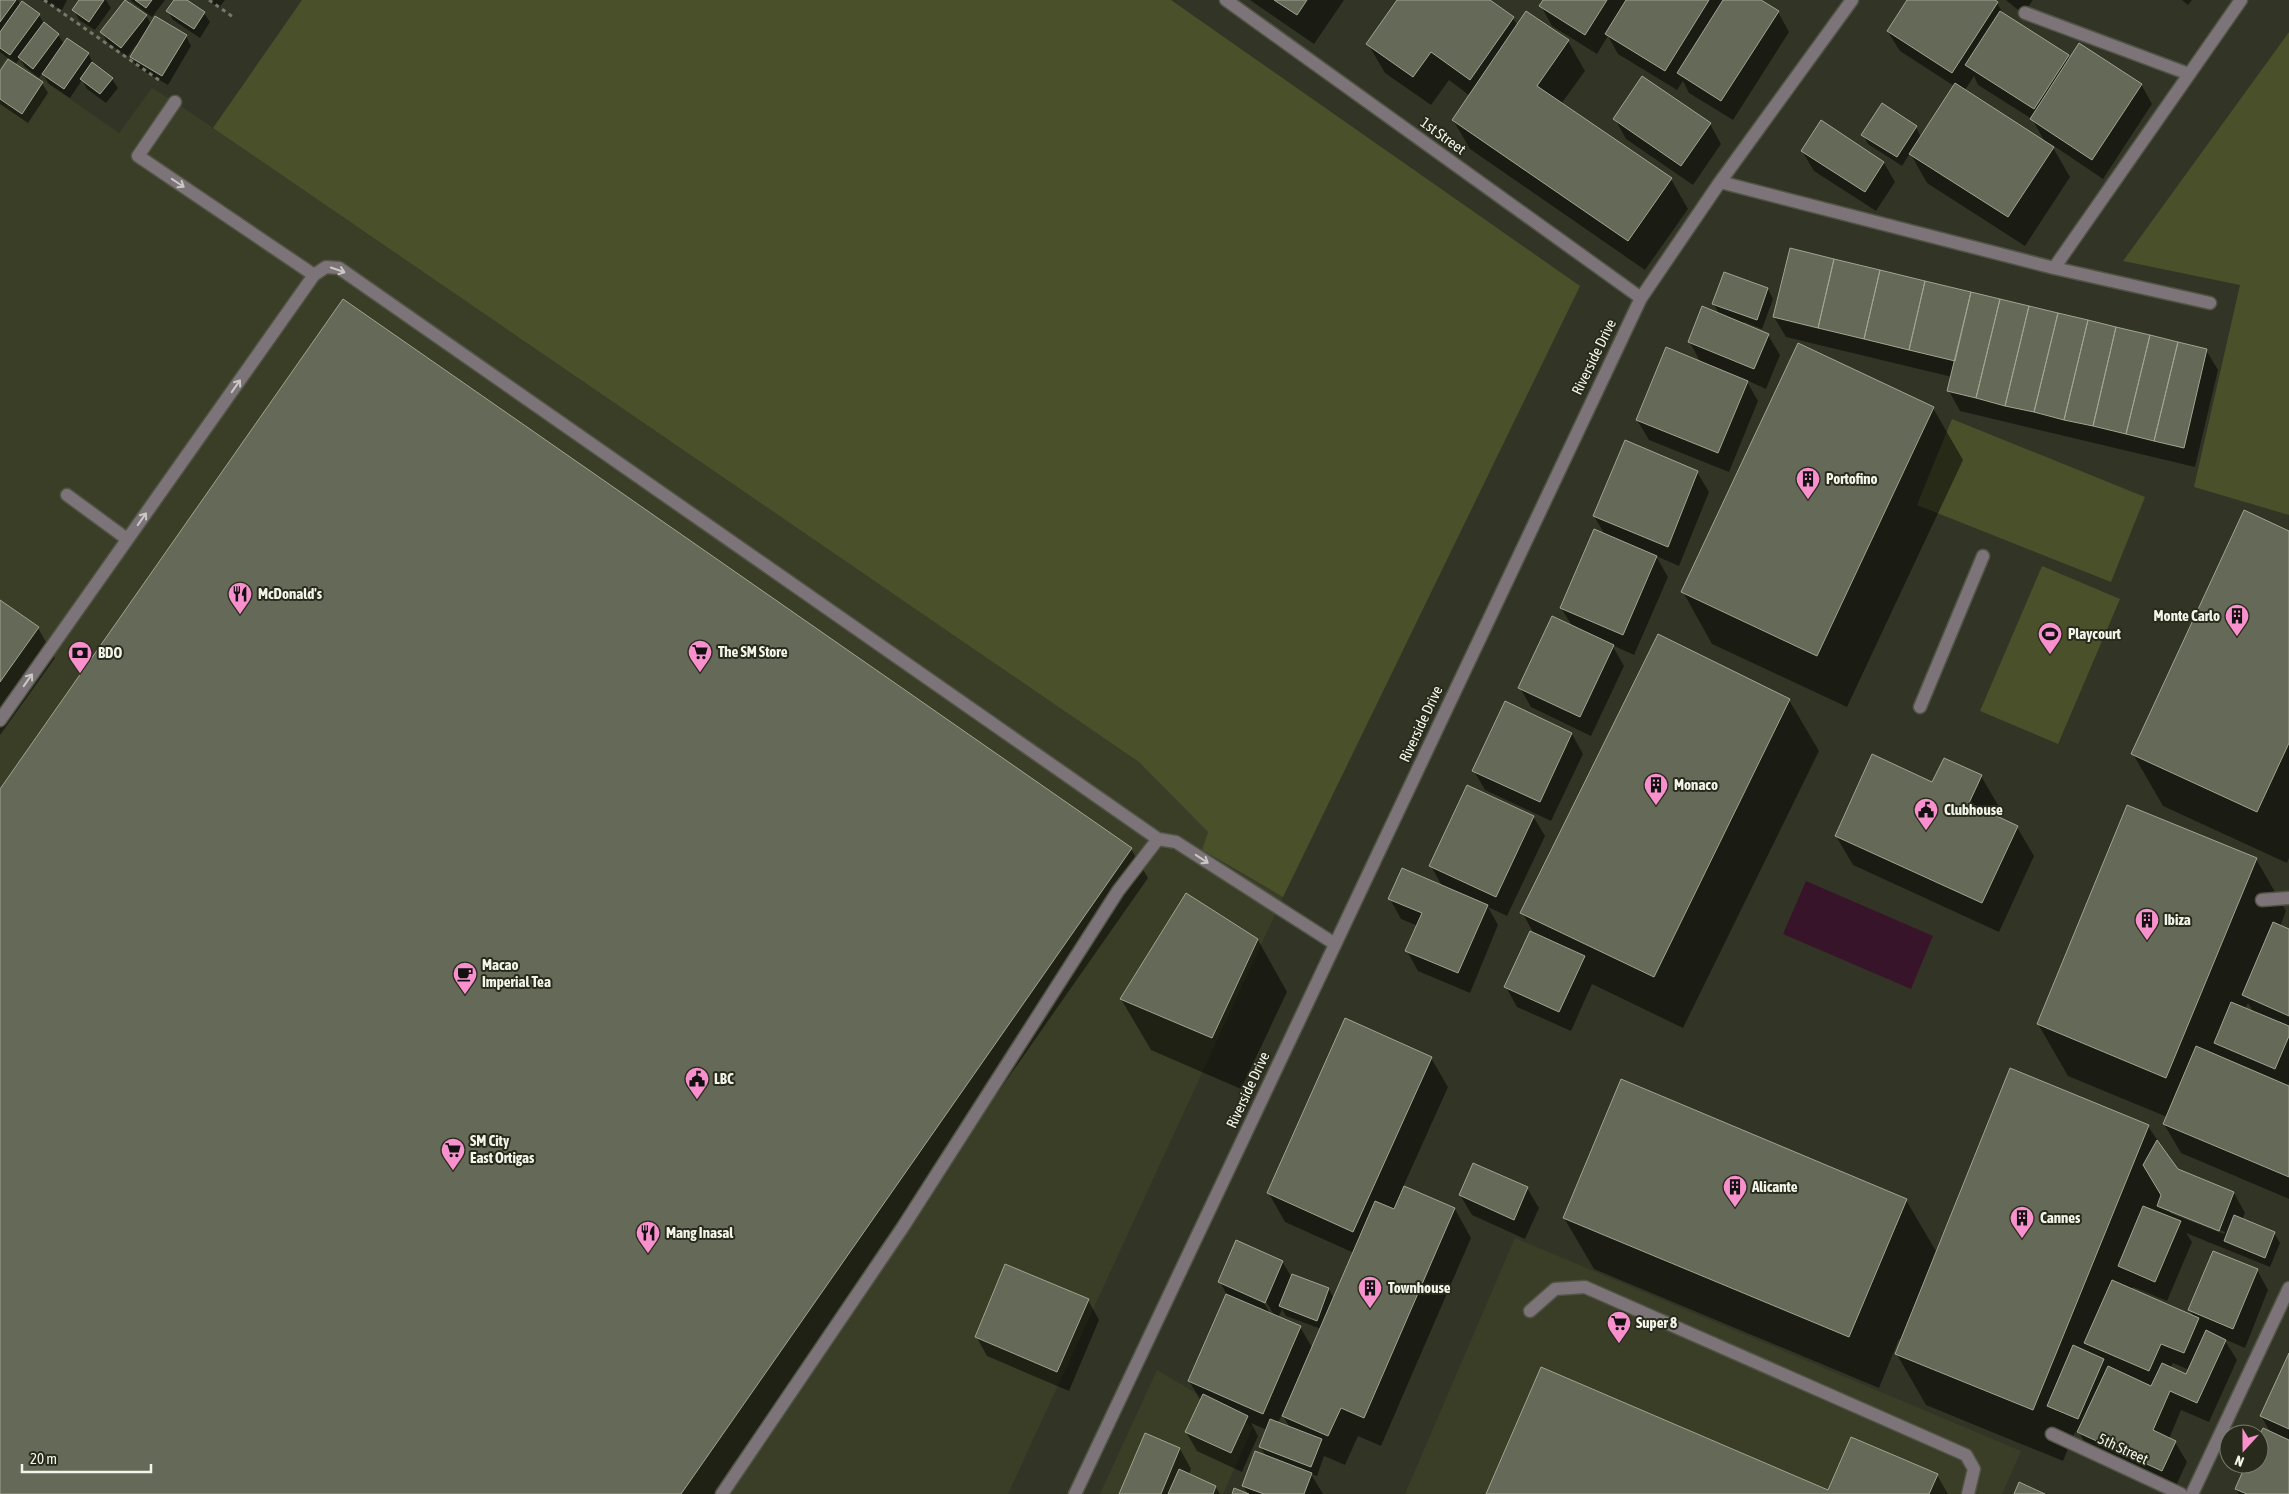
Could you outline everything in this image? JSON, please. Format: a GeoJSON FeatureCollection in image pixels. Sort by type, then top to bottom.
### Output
{"type":"FeatureCollection","features":[{"type":"Feature","properties":{"kind":"street","name":"1st Street"},"geometry":{"type":"LineString","coordinates":[[1226,0],[1641,298]]}},
{"type":"Feature","properties":{"kind":"street"},"geometry":{"type":"LineString","coordinates":[[2054,268],[2241,0]]}},
{"type":"Feature","properties":{"kind":"street","name":"Riverside Drive"},"geometry":{"type":"LineString","coordinates":[[1075,1494],[1641,298],[1720,182],[1848,1]]}},
{"type":"Feature","properties":{"kind":"street"},"geometry":{"type":"LineString","coordinates":[[2024,13],[2189,74]]}},
{"type":"Feature","properties":{"kind":"street"},"geometry":{"type":"LineString","coordinates":[[175,102],[138,156],[314,275]]}},
{"type":"Feature","properties":{"kind":"street"},"geometry":{"type":"LineString","coordinates":[[1720,182],[2054,268],[2210,303]]}},
{"type":"Feature","properties":{"kind":"street"},"geometry":{"type":"LineString","coordinates":[[0,720],[314,275],[326,267],[339,268],[1158,839],[1176,842],[1335,944]]}},
{"type":"Feature","properties":{"kind":"street"},"geometry":{"type":"LineString","coordinates":[[67,495],[127,539]]}},
{"type":"Feature","properties":{"kind":"street"},"geometry":{"type":"LineString","coordinates":[[1920,707],[1983,556]]}},
{"type":"Feature","properties":{"kind":"street"},"geometry":{"type":"LineString","coordinates":[[722,1494],[903,1227],[1118,890],[1158,839]]}},
{"type":"Feature","properties":{"kind":"street"},"geometry":{"type":"LineString","coordinates":[[2262,900],[2289,898]]}},
{"type":"Feature","properties":{"kind":"street"},"geometry":{"type":"LineString","coordinates":[[1530,1311],[1555,1289],[1585,1287],[1966,1455],[1974,1469],[1968,1494]]}},
{"type":"Feature","properties":{"kind":"street"},"geometry":{"type":"LineString","coordinates":[[2192,1494],[2289,1288]]}},
{"type":"Feature","properties":{"kind":"street","name":"5th Street"},"geometry":{"type":"LineString","coordinates":[[2052,1434],[2181,1494]]}},
{"type":"Feature","properties":{"kind":"path"},"geometry":{"type":"LineString","coordinates":[[44,0],[164,83]]}},
{"type":"Feature","properties":{"kind":"path"},"geometry":{"type":"LineString","coordinates":[[209,0],[233,17]]}},
{"type":"Feature","properties":{"kind":"shaded area"},"geometry":{"type":"Polygon","coordinates":[[[302,0],[1171,0],[1580,286],[1283,897],[1202,850],[1208,832],[1139,762],[213,128],[302,0]]]}},
{"type":"Feature","properties":{"kind":"shaded area"},"geometry":{"type":"Polygon","coordinates":[[[2289,32],[2289,515],[2194,487],[2240,285],[2123,261],[2289,32]]]}},
{"type":"Feature","properties":{"kind":"shaded area","name":"SM City East Ortigas"},"geometry":{"type":"Polygon","coordinates":[[[8,56],[119,133],[152,88],[175,102],[1140,762],[1208,832],[1202,851],[1283,897],[1008,1494],[0,1494],[0,67],[8,56]]]}},
{"type":"Feature","properties":{"kind":"shaded area"},"geometry":{"type":"Polygon","coordinates":[[[1952,419],[2145,497],[2111,582],[1917,505],[1952,419]]]}},
{"type":"Feature","properties":{"kind":"shaded area","name":"Playcourt"},"geometry":{"type":"Polygon","coordinates":[[[2042,566],[2120,599],[2058,744],[1980,711],[2042,566]]]}},
{"type":"Feature","properties":{"kind":"shaded area"},"geometry":{"type":"Polygon","coordinates":[[[1806,881],[1933,936],[1911,989],[1783,934],[1806,881]]]}},
{"type":"Feature","properties":{"kind":"shaded area","name":"Super 8"},"geometry":{"type":"Polygon","coordinates":[[[1515,1238],[2021,1451],[2002,1494],[1405,1494],[1515,1238]]]}},
{"type":"Feature","properties":{"kind":"shaded area"},"geometry":{"type":"Polygon","coordinates":[[[1157,1370],[1253,1427],[1223,1494],[1100,1494],[1157,1370]]]}},
{"type":"Feature","properties":{"kind":"building"},"geometry":{"type":"Polygon","coordinates":[[[0,0],[16,0],[0,22],[0,0]]]}},
{"type":"Feature","properties":{"kind":"building"},"geometry":{"type":"Polygon","coordinates":[[[79,0],[104,0],[89,22],[72,10],[79,0]]]}},
{"type":"Feature","properties":{"kind":"building"},"geometry":{"type":"Polygon","coordinates":[[[125,0],[147,15],[121,48],[100,32],[125,0]]]}},
{"type":"Feature","properties":{"kind":"building"},"geometry":{"type":"Polygon","coordinates":[[[135,0],[152,0],[146,8],[135,0]]]}},
{"type":"Feature","properties":{"kind":"building"},"geometry":{"type":"Polygon","coordinates":[[[174,0],[187,0],[205,12],[194,29],[166,11],[174,0]]]}},
{"type":"Feature","properties":{"kind":"building"},"geometry":{"type":"Polygon","coordinates":[[[1274,0],[1307,0],[1297,15],[1274,0]]]}},
{"type":"Feature","properties":{"kind":"building"},"geometry":{"type":"Polygon","coordinates":[[[1397,0],[1490,0],[1514,17],[1470,80],[1431,52],[1413,77],[1366,44],[1397,0]]]}},
{"type":"Feature","properties":{"kind":"building"},"geometry":{"type":"Polygon","coordinates":[[[1543,0],[1607,0],[1585,35],[1539,6],[1543,0]]]}},
{"type":"Feature","properties":{"kind":"building"},"geometry":{"type":"Polygon","coordinates":[[[1626,0],[1709,0],[1665,71],[1605,34],[1626,0]]]}},
{"type":"Feature","properties":{"kind":"building"},"geometry":{"type":"Polygon","coordinates":[[[1723,0],[1761,0],[1779,11],[1721,101],[1677,73],[1723,0]]]}},
{"type":"Feature","properties":{"kind":"building"},"geometry":{"type":"Polygon","coordinates":[[[1907,0],[1995,0],[1998,2],[1952,73],[1887,31],[1907,0]]]}},
{"type":"Feature","properties":{"kind":"building"},"geometry":{"type":"Polygon","coordinates":[[[22,1],[40,14],[10,55],[0,48],[0,32],[22,1]]]}},
{"type":"Feature","properties":{"kind":"building"},"geometry":{"type":"Polygon","coordinates":[[[1526,11],[1569,40],[1537,86],[1672,178],[1628,241],[1452,120],[1526,11]]]}},
{"type":"Feature","properties":{"kind":"building"},"geometry":{"type":"Polygon","coordinates":[[[2000,11],[2069,55],[2034,109],[1965,65],[2000,11]]]}},
{"type":"Feature","properties":{"kind":"building"},"geometry":{"type":"Polygon","coordinates":[[[155,16],[187,35],[162,76],[130,57],[155,16]]]}},
{"type":"Feature","properties":{"kind":"building"},"geometry":{"type":"Polygon","coordinates":[[[44,22],[59,34],[33,69],[18,57],[44,22]]]}},
{"type":"Feature","properties":{"kind":"building"},"geometry":{"type":"Polygon","coordinates":[[[67,38],[89,53],[64,89],[42,74],[67,38]]]}},
{"type":"Feature","properties":{"kind":"building"},"geometry":{"type":"Polygon","coordinates":[[[2079,43],[2142,84],[2092,160],[2030,119],[2079,43]]]}},
{"type":"Feature","properties":{"kind":"building"},"geometry":{"type":"Polygon","coordinates":[[[8,59],[43,82],[22,114],[0,99],[0,71],[8,59]]]}},
{"type":"Feature","properties":{"kind":"building"},"geometry":{"type":"Polygon","coordinates":[[[92,62],[113,78],[100,94],[80,79],[92,62]]]}},
{"type":"Feature","properties":{"kind":"building"},"geometry":{"type":"Polygon","coordinates":[[[1642,76],[1711,123],[1681,166],[1613,119],[1642,76]]]}},
{"type":"Feature","properties":{"kind":"building"},"geometry":{"type":"Polygon","coordinates":[[[1955,83],[2054,147],[2008,217],[1909,154],[1955,83]]]}},
{"type":"Feature","properties":{"kind":"building"},"geometry":{"type":"Polygon","coordinates":[[[1882,103],[1917,126],[1897,157],[1861,135],[1882,103]]]}},
{"type":"Feature","properties":{"kind":"building"},"geometry":{"type":"Polygon","coordinates":[[[1821,120],[1884,162],[1865,192],[1801,151],[1821,120]]]}},
{"type":"Feature","properties":{"kind":"building"},"geometry":{"type":"Polygon","coordinates":[[[1790,248],[1834,259],[1818,328],[1773,317],[1790,248]]]}},
{"type":"Feature","properties":{"kind":"building"},"geometry":{"type":"Polygon","coordinates":[[[1834,259],[1880,270],[1864,339],[1818,328],[1834,259]]]}},
{"type":"Feature","properties":{"kind":"building"},"geometry":{"type":"Polygon","coordinates":[[[1880,270],[1925,281],[1909,350],[1864,339],[1880,270]]]}},
{"type":"Feature","properties":{"kind":"building"},"geometry":{"type":"Polygon","coordinates":[[[1724,272],[1768,288],[1757,320],[1712,304],[1724,272]]]}},
{"type":"Feature","properties":{"kind":"building"},"geometry":{"type":"Polygon","coordinates":[[[1925,281],[1971,292],[1955,361],[1909,350],[1925,281]]]}},
{"type":"Feature","properties":{"kind":"building"},"geometry":{"type":"Polygon","coordinates":[[[1971,292],[2000,299],[1976,398],[1947,391],[1971,292]]]}},
{"type":"Feature","properties":{"kind":"building","name":"SM City East Ortigas"},"geometry":{"type":"Polygon","coordinates":[[[343,299],[1132,848],[681,1494],[0,1494],[0,789],[343,299]]]}},
{"type":"Feature","properties":{"kind":"building"},"geometry":{"type":"Polygon","coordinates":[[[2000,299],[2029,306],[2005,406],[1976,398],[2000,299]]]}},
{"type":"Feature","properties":{"kind":"building"},"geometry":{"type":"Polygon","coordinates":[[[1702,306],[1769,334],[1754,369],[1688,342],[1702,306]]]}},
{"type":"Feature","properties":{"kind":"building"},"geometry":{"type":"Polygon","coordinates":[[[2029,306],[2058,313],[2034,412],[2005,406],[2029,306]]]}},
{"type":"Feature","properties":{"kind":"building"},"geometry":{"type":"Polygon","coordinates":[[[2058,313],[2088,320],[2064,420],[2034,412],[2058,313]]]}},
{"type":"Feature","properties":{"kind":"building"},"geometry":{"type":"Polygon","coordinates":[[[2088,320],[2116,327],[2093,426],[2064,420],[2088,320]]]}},
{"type":"Feature","properties":{"kind":"building"},"geometry":{"type":"Polygon","coordinates":[[[2116,327],[2150,335],[2126,434],[2093,426],[2116,327]]]}},
{"type":"Feature","properties":{"kind":"building"},"geometry":{"type":"Polygon","coordinates":[[[2150,335],[2178,342],[2154,441],[2126,434],[2150,335]]]}},
{"type":"Feature","properties":{"kind":"building"},"geometry":{"type":"Polygon","coordinates":[[[2178,342],[2207,349],[2184,448],[2154,441],[2178,342]]]}},
{"type":"Feature","properties":{"kind":"building","name":"Portofino"},"geometry":{"type":"Polygon","coordinates":[[[1798,343],[1934,407],[1817,656],[1681,592],[1798,343]]]}},
{"type":"Feature","properties":{"kind":"building"},"geometry":{"type":"Polygon","coordinates":[[[1666,347],[1748,381],[1718,453],[1636,420],[1666,347]]]}},
{"type":"Feature","properties":{"kind":"building"},"geometry":{"type":"Polygon","coordinates":[[[1625,440],[1698,471],[1668,547],[1593,516],[1625,440]]]}},
{"type":"Feature","properties":{"kind":"building","name":"Monte Carlo"},"geometry":{"type":"Polygon","coordinates":[[[2244,510],[2289,531],[2289,743],[2257,812],[2131,754],[2244,510]]]}},
{"type":"Feature","properties":{"kind":"building"},"geometry":{"type":"Polygon","coordinates":[[[1594,529],[1657,556],[1623,635],[1560,608],[1594,529]]]}},
{"type":"Feature","properties":{"kind":"building"},"geometry":{"type":"Polygon","coordinates":[[[0,600],[39,627],[0,682],[0,600]]]}},
{"type":"Feature","properties":{"kind":"building"},"geometry":{"type":"Polygon","coordinates":[[[1552,616],[1614,645],[1580,717],[1518,688],[1552,616]]]}},
{"type":"Feature","properties":{"kind":"building","name":"Monaco"},"geometry":{"type":"Polygon","coordinates":[[[1658,634],[1790,699],[1654,977],[1520,913],[1658,634]]]}},
{"type":"Feature","properties":{"kind":"building"},"geometry":{"type":"Polygon","coordinates":[[[1505,701],[1572,733],[1540,802],[1472,771],[1505,701]]]}},
{"type":"Feature","properties":{"kind":"building","name":"Clubhouse"},"geometry":{"type":"Polygon","coordinates":[[[1872,754],[1932,782],[1944,758],[1982,775],[1969,803],[2018,826],[1982,903],[1835,836],[1872,754]]]}},
{"type":"Feature","properties":{"kind":"building"},"geometry":{"type":"Polygon","coordinates":[[[1467,785],[1534,816],[1496,897],[1429,866],[1467,785]]]}},
{"type":"Feature","properties":{"kind":"building","name":"Ibiza"},"geometry":{"type":"Polygon","coordinates":[[[2127,805],[2257,858],[2166,1078],[2037,1024],[2127,805]]]}},
{"type":"Feature","properties":{"kind":"building"},"geometry":{"type":"Polygon","coordinates":[[[1402,868],[1488,905],[1458,973],[1405,951],[1422,913],[1388,899],[1402,868]]]}},
{"type":"Feature","properties":{"kind":"building"},"geometry":{"type":"Polygon","coordinates":[[[1186,893],[1258,939],[1212,1038],[1120,999],[1186,893]]]}},
{"type":"Feature","properties":{"kind":"building"},"geometry":{"type":"Polygon","coordinates":[[[2273,922],[2289,929],[2289,1016],[2242,995],[2273,922]]]}},
{"type":"Feature","properties":{"kind":"building"},"geometry":{"type":"Polygon","coordinates":[[[1530,931],[1585,956],[1559,1012],[1504,987],[1530,931]]]}},
{"type":"Feature","properties":{"kind":"building"},"geometry":{"type":"Polygon","coordinates":[[[2231,1002],[2289,1026],[2289,1036],[2275,1069],[2214,1043],[2231,1002]]]}},
{"type":"Feature","properties":{"kind":"building"},"geometry":{"type":"Polygon","coordinates":[[[1345,1018],[1432,1057],[1353,1232],[1267,1193],[1345,1018]]]}},
{"type":"Feature","properties":{"kind":"building"},"geometry":{"type":"Polygon","coordinates":[[[2196,1046],[2289,1086],[2289,1177],[2163,1124],[2196,1046]]]}},
{"type":"Feature","properties":{"kind":"building","name":"Cannes"},"geometry":{"type":"Polygon","coordinates":[[[2010,1068],[2149,1125],[2033,1410],[1895,1354],[2010,1068]]]}},
{"type":"Feature","properties":{"kind":"building","name":"Alicante"},"geometry":{"type":"Polygon","coordinates":[[[1621,1079],[1907,1199],[1849,1337],[1563,1218],[1621,1079]]]}},
{"type":"Feature","properties":{"kind":"building"},"geometry":{"type":"Polygon","coordinates":[[[2157,1140],[2178,1169],[2234,1192],[2219,1231],[2157,1206],[2161,1195],[2143,1165],[2157,1140]]]}},
{"type":"Feature","properties":{"kind":"building"},"geometry":{"type":"Polygon","coordinates":[[[1473,1163],[1528,1187],[1514,1220],[1459,1195],[1473,1163]]]}},
{"type":"Feature","properties":{"kind":"building","name":"Townhouse"},"geometry":{"type":"Polygon","coordinates":[[[1404,1186],[1455,1208],[1364,1418],[1341,1408],[1328,1436],[1282,1416],[1375,1201],[1394,1209],[1404,1186]]]}},
{"type":"Feature","properties":{"kind":"building"},"geometry":{"type":"Polygon","coordinates":[[[2143,1206],[2181,1221],[2155,1282],[2118,1266],[2143,1206]]]}},
{"type":"Feature","properties":{"kind":"building"},"geometry":{"type":"Polygon","coordinates":[[[2234,1215],[2275,1232],[2265,1258],[2224,1241],[2234,1215]]]}},
{"type":"Feature","properties":{"kind":"building"},"geometry":{"type":"Polygon","coordinates":[[[1236,1240],[1283,1261],[1265,1303],[1218,1282],[1236,1240]]]}},
{"type":"Feature","properties":{"kind":"building"},"geometry":{"type":"Polygon","coordinates":[[[2213,1251],[2258,1269],[2233,1329],[2188,1310],[2213,1251]]]}},
{"type":"Feature","properties":{"kind":"building"},"geometry":{"type":"Polygon","coordinates":[[[1005,1264],[1089,1299],[1057,1372],[975,1337],[1005,1264]]]}},
{"type":"Feature","properties":{"kind":"building"},"geometry":{"type":"Polygon","coordinates":[[[1292,1274],[1329,1288],[1317,1321],[1279,1306],[1292,1274]]]}},
{"type":"Feature","properties":{"kind":"building"},"geometry":{"type":"Polygon","coordinates":[[[2112,1280],[2199,1318],[2184,1353],[2161,1344],[2149,1371],[2084,1343],[2112,1280]]]}},
{"type":"Feature","properties":{"kind":"building"},"geometry":{"type":"Polygon","coordinates":[[[1226,1294],[1301,1326],[1263,1414],[1188,1381],[1226,1294]]]}},
{"type":"Feature","properties":{"kind":"building"},"geometry":{"type":"Polygon","coordinates":[[[2206,1330],[2226,1340],[2197,1403],[2170,1391],[2153,1430],[2176,1441],[2162,1471],[2077,1432],[2108,1366],[2151,1386],[2162,1363],[2186,1374],[2206,1330]]]}},
{"type":"Feature","properties":{"kind":"building"},"geometry":{"type":"Polygon","coordinates":[[[2073,1345],[2104,1359],[2078,1419],[2047,1406],[2073,1345]]]}},
{"type":"Feature","properties":{"kind":"building"},"geometry":{"type":"Polygon","coordinates":[[[2289,1353],[2289,1429],[2260,1416],[2289,1353]]]}},
{"type":"Feature","properties":{"kind":"building"},"geometry":{"type":"Polygon","coordinates":[[[1541,1367],[1828,1490],[1851,1437],[1938,1474],[1929,1494],[1486,1494],[1541,1367]]]}},
{"type":"Feature","properties":{"kind":"building"},"geometry":{"type":"Polygon","coordinates":[[[1203,1394],[1248,1416],[1231,1453],[1185,1432],[1203,1394]]]}},
{"type":"Feature","properties":{"kind":"building"},"geometry":{"type":"Polygon","coordinates":[[[1270,1419],[1322,1439],[1311,1467],[1259,1447],[1270,1419]]]}},
{"type":"Feature","properties":{"kind":"building"},"geometry":{"type":"Polygon","coordinates":[[[2269,1431],[2289,1440],[2289,1494],[2247,1494],[2235,1489],[2242,1474],[2269,1474],[2269,1431]]]}},
{"type":"Feature","properties":{"kind":"building"},"geometry":{"type":"Polygon","coordinates":[[[1145,1433],[1180,1448],[1161,1494],[1119,1494],[1145,1433]]]}},
{"type":"Feature","properties":{"kind":"building"},"geometry":{"type":"Polygon","coordinates":[[[1255,1451],[1312,1473],[1304,1494],[1264,1494],[1242,1486],[1255,1451]]]}},
{"type":"Feature","properties":{"kind":"building"},"geometry":{"type":"Polygon","coordinates":[[[1179,1469],[1216,1486],[1213,1494],[1168,1494],[1179,1469]]]}},
{"type":"Feature","properties":{"kind":"building"},"geometry":{"type":"Polygon","coordinates":[[[2019,1482],[2045,1494],[2014,1494],[2019,1482]]]}},
{"type":"Feature","properties":{"kind":"building"},"geometry":{"type":"Polygon","coordinates":[[[1234,1488],[1249,1494],[1232,1494],[1234,1488]]]}},
{"type":"Feature","properties":{"kind":"place","name":"Portofino"},"geometry":{"type":"Point","coordinates":[1808,500]}},
{"type":"Feature","properties":{"kind":"place","name":"McDonald's"},"geometry":{"type":"Point","coordinates":[240,615]}},
{"type":"Feature","properties":{"kind":"place","name":"Monte Carlo"},"geometry":{"type":"Point","coordinates":[2237,637]}},
{"type":"Feature","properties":{"kind":"place","name":"Playcourt"},"geometry":{"type":"Point","coordinates":[2050,655]}},
{"type":"Feature","properties":{"kind":"place","name":"The SM Store"},"geometry":{"type":"Point","coordinates":[700,673]}},
{"type":"Feature","properties":{"kind":"place","name":"BDO"},"geometry":{"type":"Point","coordinates":[80,674]}},
{"type":"Feature","properties":{"kind":"place","name":"Monaco"},"geometry":{"type":"Point","coordinates":[1656,806]}},
{"type":"Feature","properties":{"kind":"place","name":"Clubhouse"},"geometry":{"type":"Point","coordinates":[1926,831]}},
{"type":"Feature","properties":{"kind":"place","name":"Ibiza"},"geometry":{"type":"Point","coordinates":[2147,941]}},
{"type":"Feature","properties":{"kind":"place","name":"Macao Imperial Tea"},"geometry":{"type":"Point","coordinates":[465,995]}},
{"type":"Feature","properties":{"kind":"place","name":"LBC"},"geometry":{"type":"Point","coordinates":[697,1100]}},
{"type":"Feature","properties":{"kind":"place","name":"SM City East Ortigas"},"geometry":{"type":"Point","coordinates":[453,1171]}},
{"type":"Feature","properties":{"kind":"place","name":"Alicante"},"geometry":{"type":"Point","coordinates":[1735,1208]}},
{"type":"Feature","properties":{"kind":"place","name":"Cannes"},"geometry":{"type":"Point","coordinates":[2022,1239]}},
{"type":"Feature","properties":{"kind":"place","name":"Mang Inasal"},"geometry":{"type":"Point","coordinates":[648,1254]}},
{"type":"Feature","properties":{"kind":"place","name":"Townhouse"},"geometry":{"type":"Point","coordinates":[1370,1309]}},
{"type":"Feature","properties":{"kind":"place","name":"Super 8"},"geometry":{"type":"Point","coordinates":[1619,1344]}}]}
